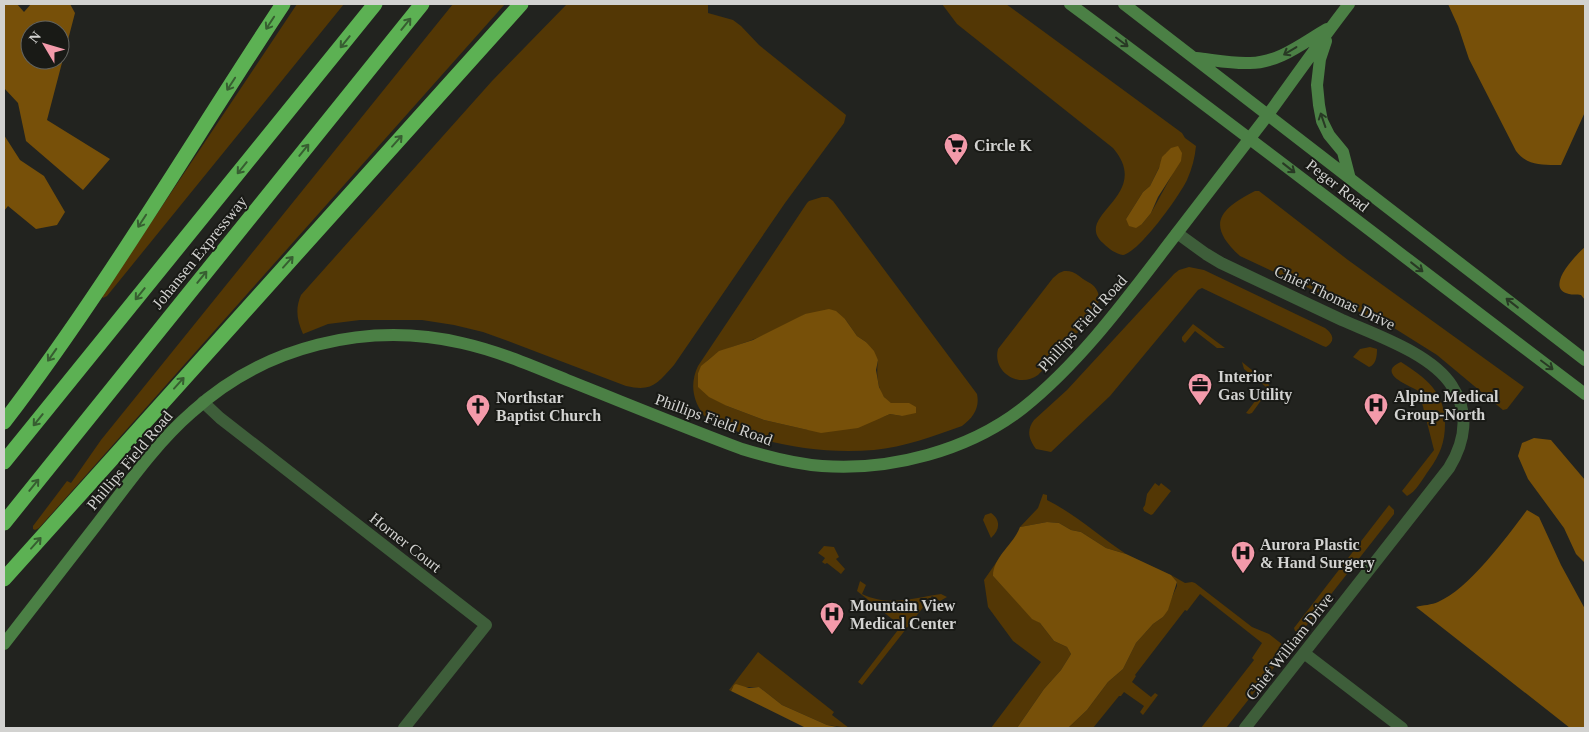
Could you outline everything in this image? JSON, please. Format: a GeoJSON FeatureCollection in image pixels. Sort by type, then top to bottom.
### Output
{"type":"FeatureCollection","features":[{"type":"Feature","properties":{"kind":"highway"},"geometry":{"type":"LineString","coordinates":[[4,422],[105,278],[283,4]]}},
{"type":"Feature","properties":{"kind":"highway","name":"Johansen Expressway"},"geometry":{"type":"LineString","coordinates":[[4,462],[375,4]]}},
{"type":"Feature","properties":{"kind":"highway","name":"Johansen Expressway"},"geometry":{"type":"LineString","coordinates":[[4,523],[422,4]]}},
{"type":"Feature","properties":{"kind":"highway"},"geometry":{"type":"LineString","coordinates":[[4,580],[522,4]]}},
{"type":"Feature","properties":{"kind":"street","name":"Peger Road"},"geometry":{"type":"LineString","coordinates":[[1070,4],[1250,138],[1585,394]]}},
{"type":"Feature","properties":{"kind":"street","name":"Peger Road"},"geometry":{"type":"LineString","coordinates":[[1124,4],[1585,360]]}},
{"type":"Feature","properties":{"kind":"street","name":"Phillips Field Road"},"geometry":{"type":"LineString","coordinates":[[4,644],[156,449],[203,402],[228,384],[254,369],[290,353],[346,338],[375,335],[426,336],[464,343],[506,356],[714,438],[768,456],[793,462],[828,466],[852,466],[893,461],[916,457],[953,446],[989,430],[1021,409],[1047,387],[1132,294],[1349,4]]}},
{"type":"Feature","properties":{"kind":"street"},"geometry":{"type":"LineString","coordinates":[[1196,58],[1251,63],[1270,60],[1332,26]]}},
{"type":"Feature","properties":{"kind":"street"},"geometry":{"type":"LineString","coordinates":[[1332,26],[1320,59],[1317,85],[1319,105],[1322,121],[1329,135],[1343,152],[1350,179]]}},
{"type":"Feature","properties":{"kind":"street","name":"Chief Thomas Drive"},"geometry":{"type":"LineString","coordinates":[[1177,232],[1221,263],[1355,326],[1394,342],[1443,375],[1452,385],[1462,409]]}},
{"type":"Feature","properties":{"kind":"street","name":"Horner Court"},"geometry":{"type":"LineString","coordinates":[[203,402],[224,421],[486,625],[404,728]]}},
{"type":"Feature","properties":{"kind":"street","name":"Chief William Drive"},"geometry":{"type":"LineString","coordinates":[[1245,728],[1449,468],[1461,444],[1464,419],[1462,409]]}},
{"type":"Feature","properties":{"kind":"street"},"geometry":{"type":"LineString","coordinates":[[1304,653],[1402,728]]}},
{"type":"Feature","properties":{"kind":"shaded area"},"geometry":{"type":"Polygon","coordinates":[[[4,4],[17,4],[24,12],[31,4],[70,4],[75,13],[70,32],[70,20],[20,20],[20,70],[60,70],[47,120],[110,159],[83,190],[26,141],[18,103],[4,88],[4,4]]]}},
{"type":"Feature","properties":{"kind":"shaded area"},"geometry":{"type":"Polygon","coordinates":[[[297,4],[344,4],[107,296],[103,298],[102,296],[297,4]]]}},
{"type":"Feature","properties":{"kind":"shaded area"},"geometry":{"type":"Polygon","coordinates":[[[453,4],[505,4],[39,528],[33,529],[33,526],[67,481],[71,483],[101,440],[453,4]]]}},
{"type":"Feature","properties":{"kind":"shaded area"},"geometry":{"type":"Polygon","coordinates":[[[567,4],[708,4],[708,13],[733,20],[759,45],[846,115],[844,123],[785,203],[674,365],[653,385],[635,388],[483,332],[454,325],[422,320],[360,320],[328,324],[303,334],[297,314],[301,295],[492,81],[567,4]]]}},
{"type":"Feature","properties":{"kind":"shaded area"},"geometry":{"type":"Polygon","coordinates":[[[942,4],[1006,4],[1182,133],[1185,138],[1196,146],[1192,167],[1183,187],[1168,210],[1139,245],[1123,255],[1110,249],[1096,233],[1097,223],[1120,192],[1124,179],[1123,165],[1113,148],[957,24],[942,4]],[[1166,153],[1150,186],[1143,192],[1126,219],[1142,224],[1151,213],[1173,173],[1166,153]]]}},
{"type":"Feature","properties":{"kind":"shaded area"},"geometry":{"type":"Polygon","coordinates":[[[1448,4],[1585,4],[1585,112],[1561,165],[1536,164],[1525,160],[1516,151],[1469,59],[1448,4]]]}},
{"type":"Feature","properties":{"kind":"shaded area"},"geometry":{"type":"Polygon","coordinates":[[[4,135],[20,160],[44,176],[65,212],[57,225],[36,229],[8,206],[4,211],[4,135]]]}},
{"type":"Feature","properties":{"kind":"shaded area"},"geometry":{"type":"Polygon","coordinates":[[[1178,146],[1182,153],[1181,161],[1158,197],[1151,213],[1136,228],[1129,226],[1126,219],[1143,192],[1150,186],[1162,157],[1171,148],[1178,146]]]}},
{"type":"Feature","properties":{"kind":"shaded area"},"geometry":{"type":"Polygon","coordinates":[[[1255,191],[1259,191],[1348,260],[1524,387],[1507,409],[1503,410],[1437,355],[1394,328],[1240,256],[1229,245],[1223,235],[1220,226],[1221,218],[1233,204],[1255,191]]]}},
{"type":"Feature","properties":{"kind":"shaded area"},"geometry":{"type":"Polygon","coordinates":[[[828,197],[833,201],[977,394],[978,399],[975,412],[962,426],[919,441],[896,446],[874,450],[836,451],[818,450],[763,440],[711,422],[702,413],[698,407],[693,387],[698,366],[809,201],[828,197]],[[805,314],[772,332],[722,351],[709,360],[698,373],[727,406],[764,420],[808,430],[883,417],[890,414],[902,416],[909,403],[893,404],[884,397],[879,385],[878,360],[866,342],[857,336],[845,319],[805,314]]]}},
{"type":"Feature","properties":{"kind":"shaded area"},"geometry":{"type":"Polygon","coordinates":[[[1585,247],[1585,300],[1581,295],[1562,291],[1559,285],[1564,271],[1575,256],[1585,247]]]}},
{"type":"Feature","properties":{"kind":"shaded area"},"geometry":{"type":"Polygon","coordinates":[[[1189,267],[1204,270],[1325,328],[1331,335],[1331,342],[1326,347],[1323,346],[1202,288],[1198,290],[1110,396],[1051,452],[1036,449],[1029,435],[1034,420],[1067,390],[1174,274],[1179,270],[1189,267]]]}},
{"type":"Feature","properties":{"kind":"shaded area"},"geometry":{"type":"Polygon","coordinates":[[[1064,271],[1074,273],[1093,286],[1098,294],[1098,304],[1080,330],[1038,375],[1031,379],[1015,379],[1003,371],[999,365],[998,349],[1053,278],[1064,271]]]}},
{"type":"Feature","properties":{"kind":"shaded area"},"geometry":{"type":"Polygon","coordinates":[[[829,309],[836,311],[845,319],[857,336],[874,351],[878,360],[876,370],[879,387],[884,397],[891,403],[909,403],[916,407],[916,413],[902,416],[890,414],[858,428],[821,433],[764,420],[709,397],[698,387],[698,373],[701,366],[719,351],[753,340],[805,314],[829,309]]]}},
{"type":"Feature","properties":{"kind":"shaded area"},"geometry":{"type":"Polygon","coordinates":[[[1193,324],[1225,348],[1217,348],[1195,331],[1185,343],[1182,337],[1193,324]]]}},
{"type":"Feature","properties":{"kind":"shaded area"},"geometry":{"type":"Polygon","coordinates":[[[1370,347],[1377,349],[1377,352],[1375,362],[1369,367],[1353,357],[1360,349],[1370,347]]]}},
{"type":"Feature","properties":{"kind":"shaded area"},"geometry":{"type":"Polygon","coordinates":[[[1242,362],[1268,383],[1270,388],[1252,413],[1249,414],[1246,413],[1266,387],[1244,369],[1242,362]]]}},
{"type":"Feature","properties":{"kind":"shaded area"},"geometry":{"type":"Polygon","coordinates":[[[1401,362],[1426,380],[1438,395],[1442,403],[1445,424],[1443,443],[1436,459],[1416,488],[1407,496],[1402,491],[1434,450],[1419,391],[1402,383],[1393,375],[1392,370],[1394,366],[1401,362]]]}},
{"type":"Feature","properties":{"kind":"shaded area"},"geometry":{"type":"Polygon","coordinates":[[[1534,438],[1551,440],[1585,480],[1585,563],[1576,554],[1564,528],[1528,479],[1518,456],[1522,443],[1534,438]]]}},
{"type":"Feature","properties":{"kind":"shaded area"},"geometry":{"type":"Polygon","coordinates":[[[1155,483],[1159,486],[1161,483],[1171,491],[1151,515],[1144,511],[1143,508],[1147,494],[1155,483]]]}},
{"type":"Feature","properties":{"kind":"shaded area"},"geometry":{"type":"Polygon","coordinates":[[[1043,494],[1047,495],[1047,500],[1077,518],[1126,554],[1106,548],[1081,532],[1071,530],[1059,523],[1047,522],[1020,527],[1038,508],[1043,494]]]}},
{"type":"Feature","properties":{"kind":"shaded area"},"geometry":{"type":"Polygon","coordinates":[[[1389,505],[1394,510],[1394,514],[1303,630],[1300,632],[1295,631],[1294,628],[1389,505]]]}},
{"type":"Feature","properties":{"kind":"shaded area"},"geometry":{"type":"Polygon","coordinates":[[[1527,510],[1539,517],[1561,565],[1585,609],[1585,728],[1570,728],[1416,607],[1438,602],[1462,586],[1487,561],[1527,510]]]}},
{"type":"Feature","properties":{"kind":"shaded area"},"geometry":{"type":"Polygon","coordinates":[[[991,513],[998,522],[998,528],[991,538],[983,520],[985,515],[991,513]]]}},
{"type":"Feature","properties":{"kind":"shaded area"},"geometry":{"type":"Polygon","coordinates":[[[1047,522],[1059,523],[1071,530],[1081,532],[1106,548],[1126,554],[1171,575],[1177,582],[1168,610],[1163,617],[1153,624],[1136,643],[1123,669],[1108,682],[1087,710],[1068,728],[1017,728],[1071,654],[1067,647],[1054,641],[1040,623],[1032,619],[993,576],[994,569],[1020,527],[1047,522]]]}},
{"type":"Feature","properties":{"kind":"shaded area"},"geometry":{"type":"Polygon","coordinates":[[[824,546],[834,547],[839,557],[836,559],[845,569],[841,574],[827,563],[822,562],[825,558],[818,553],[824,546]]]}},
{"type":"Feature","properties":{"kind":"shaded area"},"geometry":{"type":"Polygon","coordinates":[[[998,560],[993,576],[1030,616],[1040,623],[1054,641],[1067,647],[1071,654],[1017,728],[991,728],[1041,662],[1013,641],[988,607],[984,580],[998,560]]]}},
{"type":"Feature","properties":{"kind":"shaded area"},"geometry":{"type":"Polygon","coordinates":[[[1171,575],[1185,583],[1195,583],[1252,627],[1269,634],[1283,645],[1285,648],[1284,655],[1226,728],[1201,728],[1254,660],[1252,658],[1262,643],[1200,594],[1187,611],[1185,610],[1135,675],[1132,682],[1151,697],[1155,693],[1158,695],[1143,715],[1140,712],[1144,706],[1124,692],[1093,728],[1068,728],[1087,710],[1108,682],[1123,669],[1136,643],[1153,624],[1163,617],[1177,586],[1177,582],[1171,575]]]}},
{"type":"Feature","properties":{"kind":"shaded area"},"geometry":{"type":"Polygon","coordinates":[[[860,581],[866,585],[862,594],[882,600],[901,600],[941,594],[947,597],[940,601],[932,596],[862,685],[858,682],[901,626],[857,591],[860,581]]]}},
{"type":"Feature","properties":{"kind":"shaded area"},"geometry":{"type":"Polygon","coordinates":[[[758,652],[834,712],[832,715],[849,728],[827,725],[782,705],[759,687],[733,687],[731,691],[729,690],[758,652]]]}},
{"type":"Feature","properties":{"kind":"shaded area"},"geometry":{"type":"Polygon","coordinates":[[[736,684],[749,688],[759,687],[782,705],[827,725],[842,728],[806,728],[731,691],[736,684]]]}},
{"type":"Feature","properties":{"kind":"place","name":"Circle K"},"geometry":{"type":"Point","coordinates":[956,166]}},
{"type":"Feature","properties":{"kind":"place","name":"Interior Gas Utility"},"geometry":{"type":"Point","coordinates":[1200,406]}},
{"type":"Feature","properties":{"kind":"place","name":"Alpine Medical Group-North"},"geometry":{"type":"Point","coordinates":[1376,426]}},
{"type":"Feature","properties":{"kind":"place","name":"Northstar Baptist Church"},"geometry":{"type":"Point","coordinates":[478,427]}},
{"type":"Feature","properties":{"kind":"place","name":"Aurora Plastic & Hand Surgery"},"geometry":{"type":"Point","coordinates":[1243,574]}},
{"type":"Feature","properties":{"kind":"place","name":"Mountain View Medical Center"},"geometry":{"type":"Point","coordinates":[832,635]}}]}
